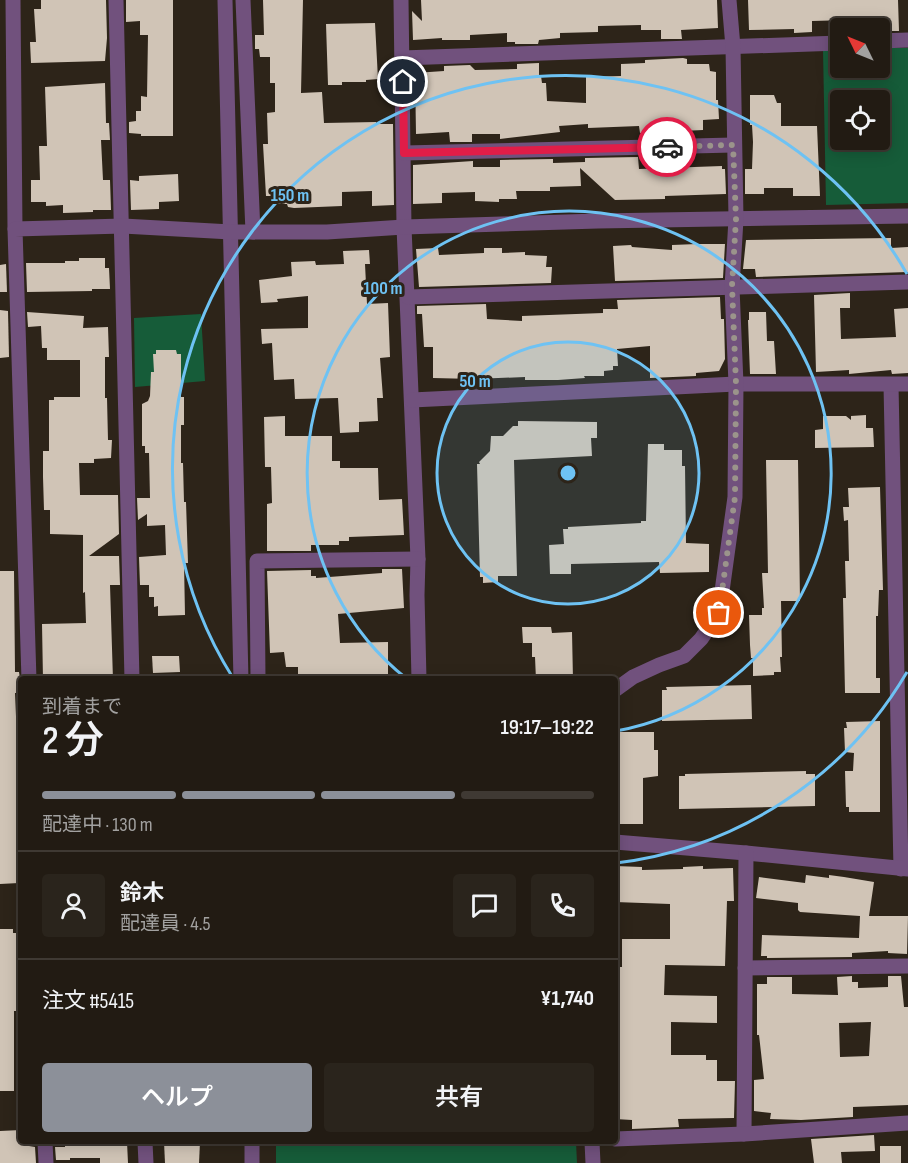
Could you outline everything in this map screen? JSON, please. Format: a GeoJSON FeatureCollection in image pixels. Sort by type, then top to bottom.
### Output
{"type":"FeatureCollection","features":[{"type":"Feature","properties":{"kind":"street"},"geometry":{"type":"LineString","coordinates":[[13,0],[15,229],[30,676]]}},
{"type":"Feature","properties":{"kind":"street"},"geometry":{"type":"LineString","coordinates":[[116,0],[132,676]]}},
{"type":"Feature","properties":{"kind":"street"},"geometry":{"type":"LineString","coordinates":[[225,0],[242,676]]}},
{"type":"Feature","properties":{"kind":"street"},"geometry":{"type":"LineString","coordinates":[[243,0],[253,232]]}},
{"type":"Feature","properties":{"kind":"street"},"geometry":{"type":"LineString","coordinates":[[401,0],[404,227],[418,558],[419,676]]}},
{"type":"Feature","properties":{"kind":"street"},"geometry":{"type":"LineString","coordinates":[[618,688],[650,669],[684,656],[701,639],[719,613],[735,497],[736,384],[732,286],[736,219],[729,0]]}},
{"type":"Feature","properties":{"kind":"street"},"geometry":{"type":"LineString","coordinates":[[890,41],[908,40]]}},
{"type":"Feature","properties":{"kind":"street"},"geometry":{"type":"LineString","coordinates":[[402,58],[830,43]]}},
{"type":"Feature","properties":{"kind":"street"},"geometry":{"type":"LineString","coordinates":[[404,153],[733,145]]}},
{"type":"Feature","properties":{"kind":"street"},"geometry":{"type":"LineString","coordinates":[[15,229],[123,226],[253,232],[327,232],[404,227],[908,216]]}},
{"type":"Feature","properties":{"kind":"street"},"geometry":{"type":"LineString","coordinates":[[408,297],[908,282]]}},
{"type":"Feature","properties":{"kind":"street"},"geometry":{"type":"LineString","coordinates":[[412,400],[736,384],[908,384]]}},
{"type":"Feature","properties":{"kind":"street"},"geometry":{"type":"LineString","coordinates":[[618,842],[905,869],[891,385]]}},
{"type":"Feature","properties":{"kind":"street"},"geometry":{"type":"LineString","coordinates":[[258,676],[257,561],[418,558]]}},
{"type":"Feature","properties":{"kind":"street"},"geometry":{"type":"LineString","coordinates":[[744,1134],[746,853]]}},
{"type":"Feature","properties":{"kind":"street"},"geometry":{"type":"LineString","coordinates":[[745,968],[908,966]]}},
{"type":"Feature","properties":{"kind":"street"},"geometry":{"type":"LineString","coordinates":[[618,1139],[744,1134],[908,1123]]}},
{"type":"Feature","properties":{"kind":"street"},"geometry":{"type":"LineString","coordinates":[[45,1144],[46,1163]]}},
{"type":"Feature","properties":{"kind":"street"},"geometry":{"type":"LineString","coordinates":[[145,1144],[146,1163]]}},
{"type":"Feature","properties":{"kind":"street"},"geometry":{"type":"LineString","coordinates":[[252,1144],[252,1163]]}},
{"type":"Feature","properties":{"kind":"street"},"geometry":{"type":"LineString","coordinates":[[592,1144],[593,1163]]}},
{"type":"Feature","properties":{"kind":"green space"},"geometry":{"type":"Polygon","coordinates":[[[890,48],[908,48],[908,203],[826,205],[823,50],[830,50],[830,78],[890,78],[890,48]]]}},
{"type":"Feature","properties":{"kind":"green space"},"geometry":{"type":"Polygon","coordinates":[[[201,314],[205,381],[135,387],[134,318],[201,314]]]}},
{"type":"Feature","properties":{"kind":"green space"},"geometry":{"type":"Polygon","coordinates":[[[276,1144],[576,1144],[577,1163],[276,1163],[276,1144]]]}},
{"type":"Feature","properties":{"kind":"building"},"geometry":{"type":"Polygon","coordinates":[[[41,0],[106,0],[105,61],[31,63],[30,42],[36,42],[34,9],[41,9],[41,0]]]}},
{"type":"Feature","properties":{"kind":"building"},"geometry":{"type":"Polygon","coordinates":[[[126,0],[173,0],[173,136],[141,136],[141,134],[129,133],[129,122],[136,121],[136,111],[141,111],[141,96],[147,97],[148,35],[140,35],[140,21],[126,22],[126,0]]]}},
{"type":"Feature","properties":{"kind":"building"},"geometry":{"type":"Polygon","coordinates":[[[263,0],[303,0],[301,93],[322,92],[324,123],[393,124],[394,205],[372,206],[372,191],[342,192],[342,206],[294,208],[288,207],[287,204],[277,204],[276,196],[266,196],[263,144],[268,144],[267,113],[275,112],[275,83],[270,83],[270,57],[260,57],[259,49],[255,49],[255,35],[264,35],[263,0]]]}},
{"type":"Feature","properties":{"kind":"building"},"geometry":{"type":"Polygon","coordinates":[[[421,0],[717,0],[718,28],[681,30],[682,39],[661,39],[661,30],[641,30],[641,25],[598,26],[598,32],[560,33],[560,38],[539,40],[538,44],[507,42],[507,33],[470,35],[470,40],[442,40],[442,38],[413,40],[412,11],[422,21],[421,0]]]}},
{"type":"Feature","properties":{"kind":"building"},"geometry":{"type":"Polygon","coordinates":[[[748,0],[898,0],[899,31],[890,31],[890,18],[830,18],[830,21],[812,21],[812,32],[794,33],[794,29],[749,30],[748,0]]]}},
{"type":"Feature","properties":{"kind":"building"},"geometry":{"type":"Polygon","coordinates":[[[375,23],[378,79],[328,85],[326,24],[375,23]]]}},
{"type":"Feature","properties":{"kind":"building"},"geometry":{"type":"Polygon","coordinates":[[[687,59],[687,64],[709,64],[710,71],[716,72],[719,119],[703,120],[703,130],[640,133],[639,126],[588,128],[588,124],[559,126],[560,132],[500,139],[500,134],[472,134],[472,142],[450,142],[449,132],[416,134],[415,73],[444,71],[444,66],[470,65],[475,70],[517,69],[517,64],[539,63],[539,76],[541,76],[542,83],[546,83],[547,101],[586,103],[586,77],[621,76],[621,64],[687,59]]]}},
{"type":"Feature","properties":{"kind":"building"},"geometry":{"type":"Polygon","coordinates":[[[105,83],[106,123],[109,123],[110,140],[101,140],[103,180],[110,180],[111,210],[63,213],[63,205],[46,206],[46,202],[31,202],[31,180],[40,180],[39,146],[47,146],[45,87],[105,83]]]}},
{"type":"Feature","properties":{"kind":"building"},"geometry":{"type":"Polygon","coordinates":[[[750,95],[774,95],[777,103],[781,103],[781,126],[817,126],[820,196],[793,196],[793,188],[764,188],[764,194],[745,194],[745,169],[752,169],[750,95]]]}},
{"type":"Feature","properties":{"kind":"building"},"geometry":{"type":"Polygon","coordinates":[[[638,157],[639,169],[722,166],[722,169],[725,169],[726,194],[615,200],[580,168],[581,186],[550,187],[550,191],[516,191],[517,199],[499,199],[499,202],[475,201],[475,192],[442,193],[442,203],[413,204],[413,165],[473,161],[473,167],[500,167],[500,160],[553,159],[553,163],[585,162],[585,158],[638,157]]]}},
{"type":"Feature","properties":{"kind":"building"},"geometry":{"type":"Polygon","coordinates":[[[178,174],[179,201],[159,202],[159,209],[131,210],[130,180],[139,181],[139,176],[178,174]]]}},
{"type":"Feature","properties":{"kind":"building"},"geometry":{"type":"Polygon","coordinates":[[[891,238],[891,248],[908,247],[908,272],[756,277],[755,269],[743,269],[746,240],[891,238]]]}},
{"type":"Feature","properties":{"kind":"building"},"geometry":{"type":"Polygon","coordinates":[[[725,244],[723,278],[615,281],[613,246],[631,245],[632,247],[672,250],[672,245],[725,244]]]}},
{"type":"Feature","properties":{"kind":"building"},"geometry":{"type":"Polygon","coordinates":[[[438,248],[439,255],[484,253],[484,248],[502,248],[502,253],[525,252],[525,255],[547,256],[546,267],[552,267],[551,283],[419,287],[416,249],[438,248]]]}},
{"type":"Feature","properties":{"kind":"building"},"geometry":{"type":"Polygon","coordinates":[[[369,250],[370,264],[365,264],[367,304],[388,303],[390,357],[380,358],[383,398],[377,398],[378,421],[359,422],[359,432],[340,433],[338,398],[295,399],[294,379],[274,380],[272,343],[262,344],[261,329],[308,328],[308,296],[261,303],[259,280],[292,276],[291,262],[315,261],[316,265],[344,264],[343,251],[369,250]]]}},
{"type":"Feature","properties":{"kind":"building"},"geometry":{"type":"Polygon","coordinates":[[[79,258],[105,258],[105,268],[109,268],[110,289],[27,292],[26,263],[65,263],[65,261],[79,261],[79,258]]]}},
{"type":"Feature","properties":{"kind":"building"},"geometry":{"type":"Polygon","coordinates":[[[6,264],[7,292],[0,292],[0,265],[6,264]]]}},
{"type":"Feature","properties":{"kind":"building"},"geometry":{"type":"Polygon","coordinates":[[[850,293],[850,308],[840,308],[841,339],[896,337],[894,309],[908,308],[908,373],[892,374],[891,370],[849,374],[849,370],[816,372],[814,295],[850,293]]]}},
{"type":"Feature","properties":{"kind":"building"},"geometry":{"type":"Polygon","coordinates":[[[720,297],[721,319],[724,319],[725,359],[719,371],[696,373],[696,376],[650,378],[650,346],[617,349],[618,366],[613,366],[613,370],[604,371],[604,376],[558,380],[525,380],[525,377],[433,378],[433,347],[424,347],[422,314],[417,314],[417,306],[486,304],[487,319],[522,321],[522,316],[603,313],[603,309],[618,309],[617,300],[720,297]]]}},
{"type":"Feature","properties":{"kind":"building"},"geometry":{"type":"Polygon","coordinates":[[[0,310],[8,311],[9,357],[0,358],[0,310]]]}},
{"type":"Feature","properties":{"kind":"building"},"geometry":{"type":"Polygon","coordinates":[[[27,312],[84,316],[83,328],[108,327],[109,357],[105,357],[105,398],[107,398],[108,440],[112,440],[111,458],[94,459],[94,463],[79,463],[80,495],[118,495],[119,534],[89,556],[119,556],[120,585],[110,585],[113,676],[43,676],[42,624],[86,623],[85,592],[83,593],[83,535],[50,534],[50,510],[44,510],[43,477],[43,451],[49,451],[49,400],[54,400],[54,397],[80,397],[80,360],[47,360],[47,348],[42,348],[41,326],[28,327],[27,312]]]}},
{"type":"Feature","properties":{"kind":"building"},"geometry":{"type":"Polygon","coordinates":[[[749,312],[766,312],[767,341],[774,341],[776,374],[750,374],[749,312]]]}},
{"type":"Feature","properties":{"kind":"building"},"geometry":{"type":"Polygon","coordinates":[[[156,350],[176,350],[177,354],[181,354],[181,397],[184,397],[184,425],[181,425],[181,463],[183,463],[184,502],[186,502],[188,563],[184,563],[185,615],[158,616],[158,606],[154,607],[154,597],[149,597],[149,585],[140,585],[139,557],[166,555],[165,525],[147,526],[147,514],[138,520],[137,498],[150,498],[149,453],[145,453],[145,446],[142,446],[142,404],[148,401],[150,396],[151,372],[154,372],[153,354],[156,354],[156,350]]]}},
{"type":"Feature","properties":{"kind":"building"},"geometry":{"type":"Polygon","coordinates":[[[866,415],[866,428],[873,428],[874,447],[815,448],[815,430],[823,429],[823,416],[846,416],[851,420],[851,416],[866,415]]]}},
{"type":"Feature","properties":{"kind":"building"},"geometry":{"type":"Polygon","coordinates":[[[285,416],[285,436],[332,436],[332,461],[340,461],[340,468],[378,468],[379,500],[402,499],[404,535],[349,537],[349,541],[339,541],[339,545],[311,545],[311,551],[267,551],[267,504],[272,503],[271,467],[265,467],[264,417],[285,416]]]}},
{"type":"Feature","properties":{"kind":"building"},"geometry":{"type":"Polygon","coordinates":[[[518,421],[597,422],[597,438],[591,438],[592,456],[514,460],[517,576],[498,576],[498,582],[483,583],[483,577],[480,577],[477,464],[480,464],[479,462],[490,451],[491,436],[503,436],[513,426],[518,426],[518,421]]]}},
{"type":"Feature","properties":{"kind":"building"},"geometry":{"type":"Polygon","coordinates":[[[648,444],[664,444],[664,450],[682,450],[682,466],[685,466],[686,543],[709,544],[709,572],[660,573],[659,562],[571,564],[571,574],[550,574],[549,545],[564,544],[563,529],[646,521],[648,444]]]}},
{"type":"Feature","properties":{"kind":"building"},"geometry":{"type":"Polygon","coordinates":[[[766,460],[798,460],[800,601],[781,601],[781,672],[774,672],[774,675],[753,676],[749,615],[762,615],[762,608],[764,608],[762,573],[768,573],[766,460]]]}},
{"type":"Feature","properties":{"kind":"building"},"geometry":{"type":"Polygon","coordinates":[[[880,487],[883,590],[879,590],[878,616],[876,616],[876,678],[880,678],[880,693],[845,693],[843,598],[846,598],[845,561],[849,561],[848,520],[844,521],[843,507],[849,507],[848,488],[880,487]]]}},
{"type":"Feature","properties":{"kind":"building"},"geometry":{"type":"Polygon","coordinates":[[[382,569],[402,569],[404,608],[338,614],[340,643],[388,642],[388,676],[298,676],[298,667],[286,667],[284,652],[270,653],[267,571],[311,570],[311,576],[316,576],[316,578],[382,573],[382,569]]]}},
{"type":"Feature","properties":{"kind":"building"},"geometry":{"type":"Polygon","coordinates":[[[0,571],[14,571],[15,672],[19,672],[20,676],[18,693],[15,693],[18,740],[18,883],[0,884],[0,571]]]}},
{"type":"Feature","properties":{"kind":"building"},"geometry":{"type":"Polygon","coordinates":[[[522,627],[551,627],[552,633],[572,632],[573,676],[536,676],[532,643],[523,643],[522,627]]]}},
{"type":"Feature","properties":{"kind":"building"},"geometry":{"type":"Polygon","coordinates":[[[152,656],[179,656],[180,672],[153,673],[152,656]]]}},
{"type":"Feature","properties":{"kind":"building"},"geometry":{"type":"Polygon","coordinates":[[[751,685],[752,719],[662,721],[662,690],[667,690],[666,687],[751,685]]]}},
{"type":"Feature","properties":{"kind":"building"},"geometry":{"type":"Polygon","coordinates":[[[880,721],[880,812],[849,812],[849,807],[846,807],[845,771],[853,771],[854,753],[845,752],[846,722],[880,721]]]}},
{"type":"Feature","properties":{"kind":"building"},"geometry":{"type":"Polygon","coordinates":[[[620,732],[654,732],[654,750],[658,750],[658,776],[643,778],[643,824],[618,824],[618,739],[620,739],[620,732]]]}},
{"type":"Feature","properties":{"kind":"building"},"geometry":{"type":"Polygon","coordinates":[[[806,771],[806,774],[815,774],[815,806],[679,809],[679,776],[685,776],[685,774],[806,771]]]}},
{"type":"Feature","properties":{"kind":"building"},"geometry":{"type":"Polygon","coordinates":[[[618,866],[642,867],[642,870],[703,866],[703,869],[733,868],[734,901],[727,901],[725,966],[665,965],[664,995],[717,996],[717,1023],[671,1022],[671,1055],[706,1055],[706,1060],[717,1060],[717,1081],[735,1081],[734,1118],[678,1119],[679,1127],[632,1129],[632,1120],[618,1119],[618,967],[622,967],[622,939],[670,939],[670,904],[618,902],[618,866]]]}},
{"type":"Feature","properties":{"kind":"building"},"geometry":{"type":"Polygon","coordinates":[[[806,875],[829,878],[829,875],[874,882],[869,916],[908,916],[907,954],[888,953],[888,951],[852,953],[852,957],[767,958],[767,956],[761,956],[762,935],[859,938],[860,916],[800,912],[798,903],[756,898],[759,877],[805,883],[806,875]]]}},
{"type":"Feature","properties":{"kind":"building"},"geometry":{"type":"Polygon","coordinates":[[[0,929],[13,929],[13,933],[18,933],[18,1006],[17,1011],[14,1011],[14,1091],[0,1091],[0,929]]]}},
{"type":"Feature","properties":{"kind":"building"},"geometry":{"type":"Polygon","coordinates":[[[852,976],[852,982],[858,982],[858,988],[888,987],[888,976],[901,976],[904,1007],[908,1007],[908,1105],[853,1107],[853,1117],[801,1120],[770,1119],[771,1113],[754,1111],[754,1080],[764,1079],[759,1035],[757,1035],[757,984],[767,984],[767,977],[792,977],[792,994],[838,995],[837,977],[852,976]],[[871,1022],[839,1023],[840,1057],[869,1056],[871,1022]]]}},
{"type":"Feature","properties":{"kind":"building"},"geometry":{"type":"Polygon","coordinates":[[[18,1130],[18,1144],[29,1144],[35,1147],[36,1163],[0,1163],[0,1131],[18,1130]]]}},
{"type":"Feature","properties":{"kind":"building"},"geometry":{"type":"Polygon","coordinates":[[[874,1135],[875,1151],[841,1152],[842,1163],[814,1163],[811,1139],[874,1135]]]}},
{"type":"Feature","properties":{"kind":"building"},"geometry":{"type":"Polygon","coordinates":[[[65,1144],[127,1144],[128,1163],[100,1163],[100,1158],[56,1160],[55,1147],[65,1147],[65,1144]]]}},
{"type":"Feature","properties":{"kind":"building"},"geometry":{"type":"Polygon","coordinates":[[[164,1144],[200,1144],[199,1163],[165,1163],[164,1144]]]}},
{"type":"Feature","properties":{"kind":"building"},"geometry":{"type":"Polygon","coordinates":[[[880,1146],[901,1146],[901,1163],[880,1163],[880,1146]]]}},
{"type":"Feature","properties":{"kind":"way so far"},"geometry":{"type":"LineString","coordinates":[[667,147],[733,145],[736,219],[732,286],[736,384],[735,497],[719,613]]}},
{"type":"Feature","properties":{"kind":"route"},"geometry":{"type":"LineString","coordinates":[[403,82],[404,153],[667,147]]}}]}
